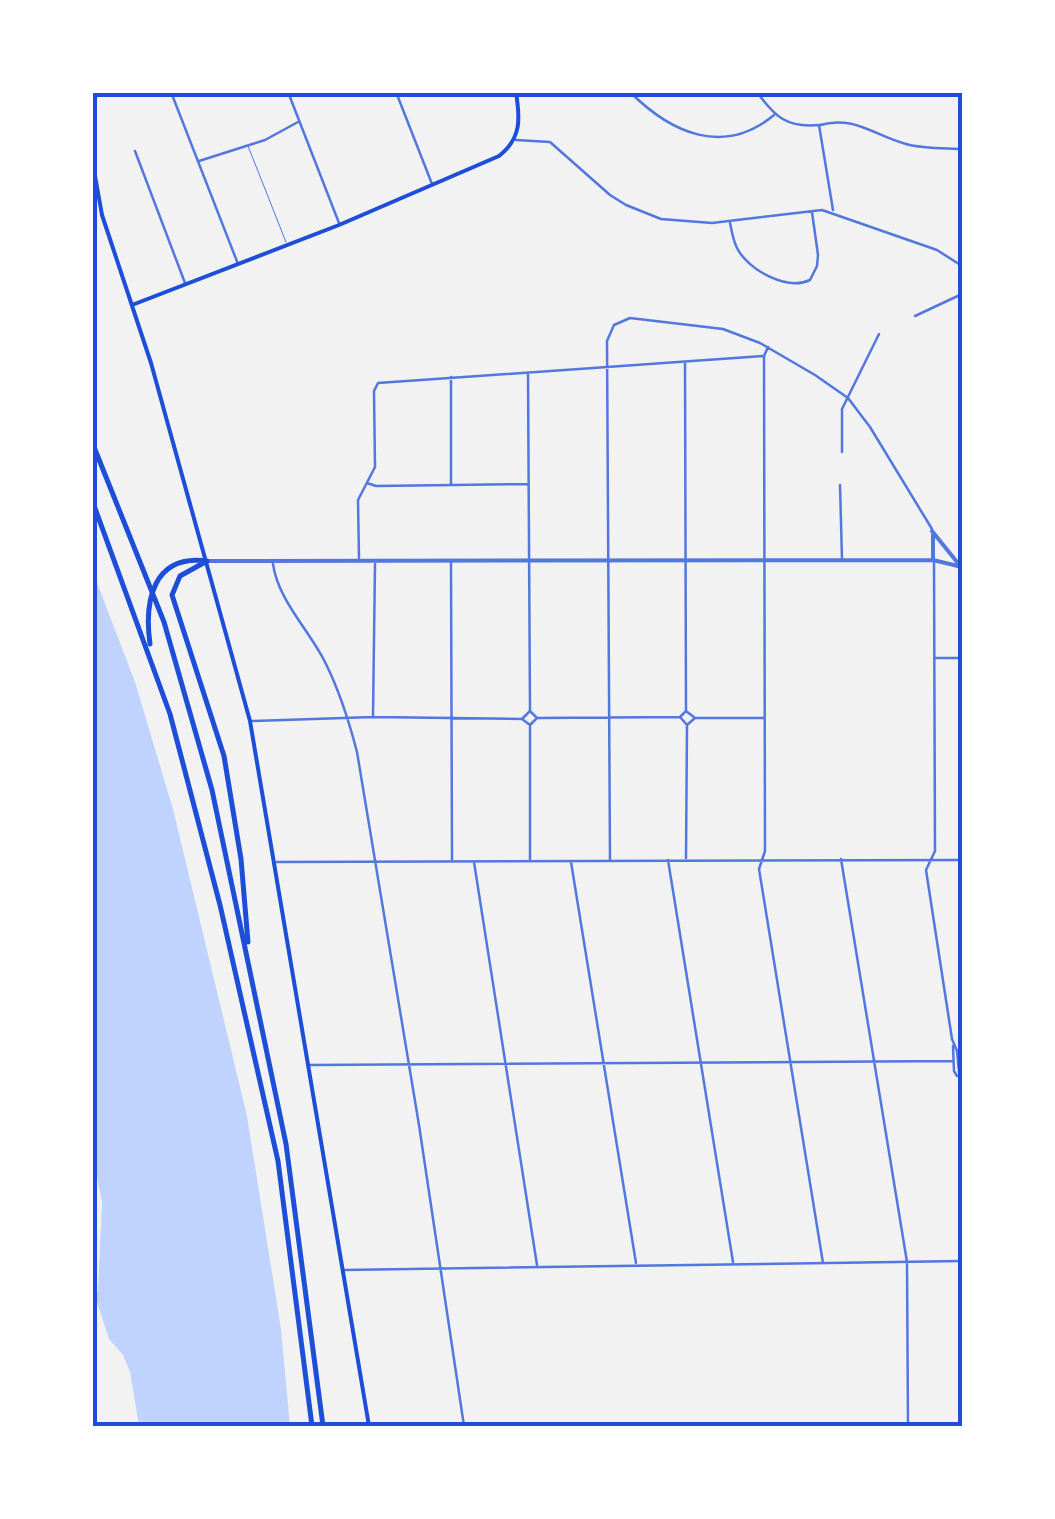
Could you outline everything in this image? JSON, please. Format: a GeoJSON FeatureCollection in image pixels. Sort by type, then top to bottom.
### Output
{"type":"FeatureCollection","features":[{"type":"Feature","properties":{"kind":"highway"},"geometry":{"type":"LineString","coordinates":[[92,442],[164,622],[204,756],[249,960],[295,1202],[322,1426]]}},
{"type":"Feature","properties":{"kind":"highway"},"geometry":{"type":"LineString","coordinates":[[92,500],[154,662],[194,799],[272,1124],[312,1426]]}},
{"type":"Feature","properties":{"kind":"highway"},"geometry":{"type":"LineString","coordinates":[[154,662],[147,616],[150,595],[177,564],[188,559],[208,561]]}},
{"type":"Feature","properties":{"kind":"highway"},"geometry":{"type":"LineString","coordinates":[[208,561],[180,576],[172,595],[224,756],[241,859],[249,960]]}},
{"type":"Feature","properties":{"kind":"main road"},"geometry":{"type":"LineString","coordinates":[[92,119],[96,92]]}},
{"type":"Feature","properties":{"kind":"main road"},"geometry":{"type":"LineString","coordinates":[[132,305],[339,225],[499,156],[515,140],[520,121],[516,92]]}},
{"type":"Feature","properties":{"kind":"main road"},"geometry":{"type":"LineString","coordinates":[[92,160],[102,216],[208,561],[250,721],[368,1426]]}},
{"type":"Feature","properties":{"kind":"street"},"geometry":{"type":"LineString","coordinates":[[171,92],[238,264]]}},
{"type":"Feature","properties":{"kind":"street"},"geometry":{"type":"LineString","coordinates":[[288,92],[339,225]]}},
{"type":"Feature","properties":{"kind":"street"},"geometry":{"type":"LineString","coordinates":[[396,92],[433,185]]}},
{"type":"Feature","properties":{"kind":"street"},"geometry":{"type":"LineString","coordinates":[[630,92],[647,109],[677,128],[717,138],[747,133],[774,114]]}},
{"type":"Feature","properties":{"kind":"street"},"geometry":{"type":"LineString","coordinates":[[757,92],[774,114],[798,125],[853,123],[909,145],[962,149]]}},
{"type":"Feature","properties":{"kind":"street"},"geometry":{"type":"LineString","coordinates":[[197,161],[248,146],[299,122]]}},
{"type":"Feature","properties":{"kind":"street"},"geometry":{"type":"LineString","coordinates":[[819,126],[833,212]]}},
{"type":"Feature","properties":{"kind":"street"},"geometry":{"type":"LineString","coordinates":[[515,140],[541,139],[558,146],[610,194],[641,212],[692,224],[833,212],[938,250],[962,266]]}},
{"type":"Feature","properties":{"kind":"street"},"geometry":{"type":"LineString","coordinates":[[135,151],[186,284]]}},
{"type":"Feature","properties":{"kind":"street"},"geometry":{"type":"LineString","coordinates":[[730,222],[738,250],[751,265],[797,284],[810,280],[817,266],[812,211]]}},
{"type":"Feature","properties":{"kind":"street"},"geometry":{"type":"LineString","coordinates":[[915,316],[962,294]]}},
{"type":"Feature","properties":{"kind":"street"},"geometry":{"type":"LineString","coordinates":[[610,860],[607,366],[608,335],[614,325],[624,319],[724,329],[768,348],[848,398],[932,531],[961,565]]}},
{"type":"Feature","properties":{"kind":"street"},"geometry":{"type":"LineString","coordinates":[[842,452],[842,409],[879,334]]}},
{"type":"Feature","properties":{"kind":"street"},"geometry":{"type":"LineString","coordinates":[[768,348],[764,356],[765,851],[760,868],[823,1262]]}},
{"type":"Feature","properties":{"kind":"street"},"geometry":{"type":"LineString","coordinates":[[359,562],[358,500],[375,467],[374,392],[378,382],[764,356]]}},
{"type":"Feature","properties":{"kind":"street"},"geometry":{"type":"LineString","coordinates":[[528,371],[530,711],[536,718],[680,717],[686,711],[685,360]]}},
{"type":"Feature","properties":{"kind":"street"},"geometry":{"type":"LineString","coordinates":[[451,376],[451,485]]}},
{"type":"Feature","properties":{"kind":"street"},"geometry":{"type":"LineString","coordinates":[[366,482],[376,486],[529,484]]}},
{"type":"Feature","properties":{"kind":"street"},"geometry":{"type":"LineString","coordinates":[[840,485],[842,560]]}},
{"type":"Feature","properties":{"kind":"street"},"geometry":{"type":"LineString","coordinates":[[932,531],[935,850],[926,870],[959,1062],[958,1078]]}},
{"type":"Feature","properties":{"kind":"street"},"geometry":{"type":"LineString","coordinates":[[208,561],[934,560],[961,565]]}},
{"type":"Feature","properties":{"kind":"street"},"geometry":{"type":"LineString","coordinates":[[272,562],[278,584],[325,662],[349,719],[366,799],[464,1426]]}},
{"type":"Feature","properties":{"kind":"street"},"geometry":{"type":"LineString","coordinates":[[373,717],[374,562]]}},
{"type":"Feature","properties":{"kind":"street"},"geometry":{"type":"LineString","coordinates":[[451,562],[452,860]]}},
{"type":"Feature","properties":{"kind":"street"},"geometry":{"type":"LineString","coordinates":[[934,658],[962,658]]}},
{"type":"Feature","properties":{"kind":"street"},"geometry":{"type":"LineString","coordinates":[[522,718],[530,711]]}},
{"type":"Feature","properties":{"kind":"street"},"geometry":{"type":"LineString","coordinates":[[686,711],[694,718],[764,718]]}},
{"type":"Feature","properties":{"kind":"street"},"geometry":{"type":"LineString","coordinates":[[680,717],[687,725],[686,860]]}},
{"type":"Feature","properties":{"kind":"street"},"geometry":{"type":"LineString","coordinates":[[250,721],[522,718],[530,725]]}},
{"type":"Feature","properties":{"kind":"street"},"geometry":{"type":"LineString","coordinates":[[530,861],[530,725],[536,718]]}},
{"type":"Feature","properties":{"kind":"street"},"geometry":{"type":"LineString","coordinates":[[687,725],[694,718]]}},
{"type":"Feature","properties":{"kind":"street"},"geometry":{"type":"LineString","coordinates":[[842,859],[907,1262],[908,1426]]}},
{"type":"Feature","properties":{"kind":"street"},"geometry":{"type":"LineString","coordinates":[[473,860],[537,1266]]}},
{"type":"Feature","properties":{"kind":"street"},"geometry":{"type":"LineString","coordinates":[[570,860],[636,1265]]}},
{"type":"Feature","properties":{"kind":"street"},"geometry":{"type":"LineString","coordinates":[[668,860],[733,1264]]}},
{"type":"Feature","properties":{"kind":"street"},"geometry":{"type":"LineString","coordinates":[[276,862],[962,860]]}},
{"type":"Feature","properties":{"kind":"street"},"geometry":{"type":"LineString","coordinates":[[954,1046],[953,1062],[962,1103]]}},
{"type":"Feature","properties":{"kind":"street"},"geometry":{"type":"LineString","coordinates":[[308,1065],[953,1062]]}},
{"type":"Feature","properties":{"kind":"street"},"geometry":{"type":"LineString","coordinates":[[342,1270],[962,1261]]}},
{"type":"Feature","properties":{"kind":"lane"},"geometry":{"type":"LineString","coordinates":[[248,146],[288,245]]}},
{"type":"Feature","properties":{"kind":"water"},"geometry":{"type":"Polygon","coordinates":[[[93,572],[135,682],[173,809],[247,1116],[281,1329],[290,1426],[139,1426],[130,1372],[123,1355],[109,1339],[97,1302],[93,1304],[93,1289],[98,1292],[102,1202],[92,1151],[93,572]]]}}]}
